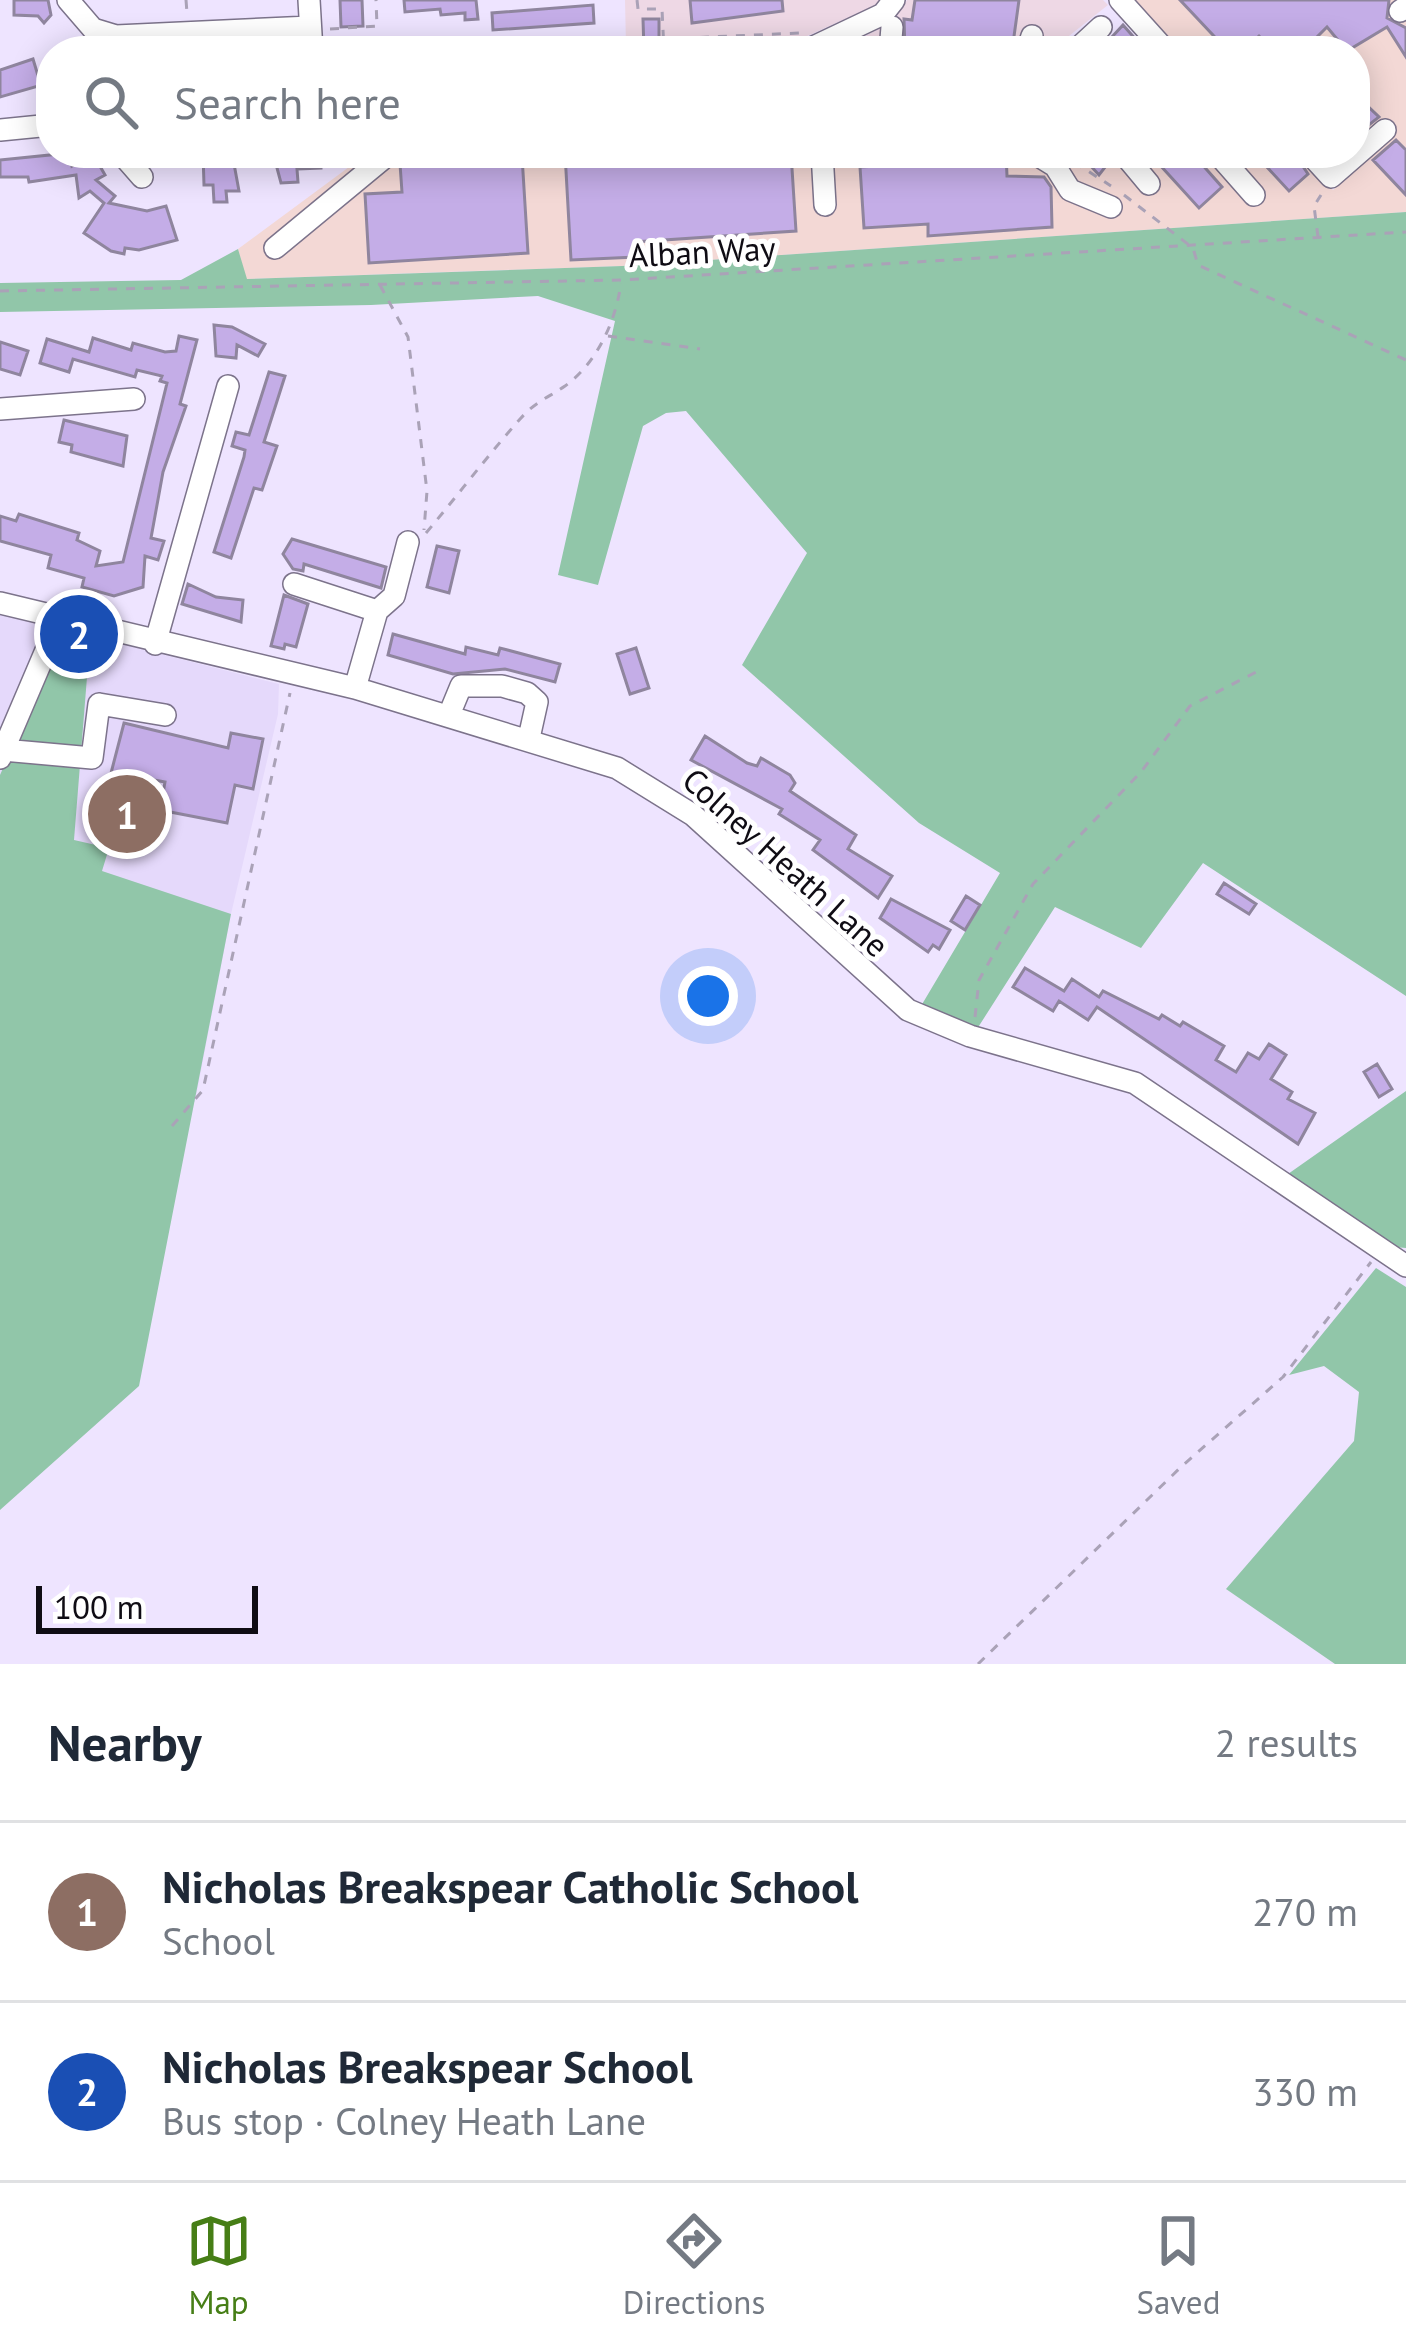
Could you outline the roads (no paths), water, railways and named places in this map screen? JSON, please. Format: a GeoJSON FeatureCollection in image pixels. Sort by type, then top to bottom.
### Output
{"type":"FeatureCollection","features":[{"type":"Feature","properties":{"kind":"street"},"geometry":{"type":"LineString","coordinates":[[68,0],[93,29],[116,36],[311,36],[308,0]]}},
{"type":"Feature","properties":{"kind":"street"},"geometry":{"type":"LineString","coordinates":[[849,36],[883,14],[894,0]]}},
{"type":"Feature","properties":{"kind":"street"},"geometry":{"type":"LineString","coordinates":[[1120,0],[1152,36]]}},
{"type":"Feature","properties":{"kind":"street"},"geometry":{"type":"LineString","coordinates":[[891,36],[892,26]]}},
{"type":"Feature","properties":{"kind":"street"},"geometry":{"type":"LineString","coordinates":[[1091,36],[1101,27]]}},
{"type":"Feature","properties":{"kind":"street"},"geometry":{"type":"LineString","coordinates":[[0,130],[36,126]]}},
{"type":"Feature","properties":{"kind":"street"},"geometry":{"type":"LineString","coordinates":[[1370,143],[1385,130]]}},
{"type":"Feature","properties":{"kind":"street"},"geometry":{"type":"LineString","coordinates":[[134,168],[142,177]]}},
{"type":"Feature","properties":{"kind":"street"},"geometry":{"type":"LineString","coordinates":[[275,248],[372,168]]}},
{"type":"Feature","properties":{"kind":"street"},"geometry":{"type":"LineString","coordinates":[[823,168],[825,205]]}},
{"type":"Feature","properties":{"kind":"street"},"geometry":{"type":"LineString","coordinates":[[1056,168],[1070,190],[1111,207]]}},
{"type":"Feature","properties":{"kind":"street"},"geometry":{"type":"LineString","coordinates":[[1136,168],[1149,184]]}},
{"type":"Feature","properties":{"kind":"street"},"geometry":{"type":"LineString","coordinates":[[1230,168],[1254,195]]}},
{"type":"Feature","properties":{"kind":"street"},"geometry":{"type":"LineString","coordinates":[[155,644],[228,386]]}},
{"type":"Feature","properties":{"kind":"street"},"geometry":{"type":"LineString","coordinates":[[0,409],[134,399]]}},
{"type":"Feature","properties":{"kind":"street"},"geometry":{"type":"LineString","coordinates":[[355,688],[377,611],[394,596],[408,542]]}},
{"type":"Feature","properties":{"kind":"street"},"geometry":{"type":"LineString","coordinates":[[294,584],[377,611]]}},
{"type":"Feature","properties":{"kind":"street","name":"Colney Heath Lane"},"geometry":{"type":"LineString","coordinates":[[0,603],[155,644],[355,688],[617,768],[668,797],[716,834],[890,998],[970,1036],[1135,1083],[1406,1267]]}},
{"type":"Feature","properties":{"kind":"street"},"geometry":{"type":"LineString","coordinates":[[59,620],[2,754],[92,758],[99,704],[165,715]]}},
{"type":"Feature","properties":{"kind":"street"},"geometry":{"type":"LineString","coordinates":[[448,715],[461,686],[527,693],[537,703],[529,738]]}},
{"type":"Feature","properties":{"kind":"place","name":"Nicholas Breakspear School"},"geometry":{"type":"Point","coordinates":[79,634]}},
{"type":"Feature","properties":{"kind":"place","name":"Nicholas Breakspear Catholic School"},"geometry":{"type":"Point","coordinates":[127,814]}}]}
